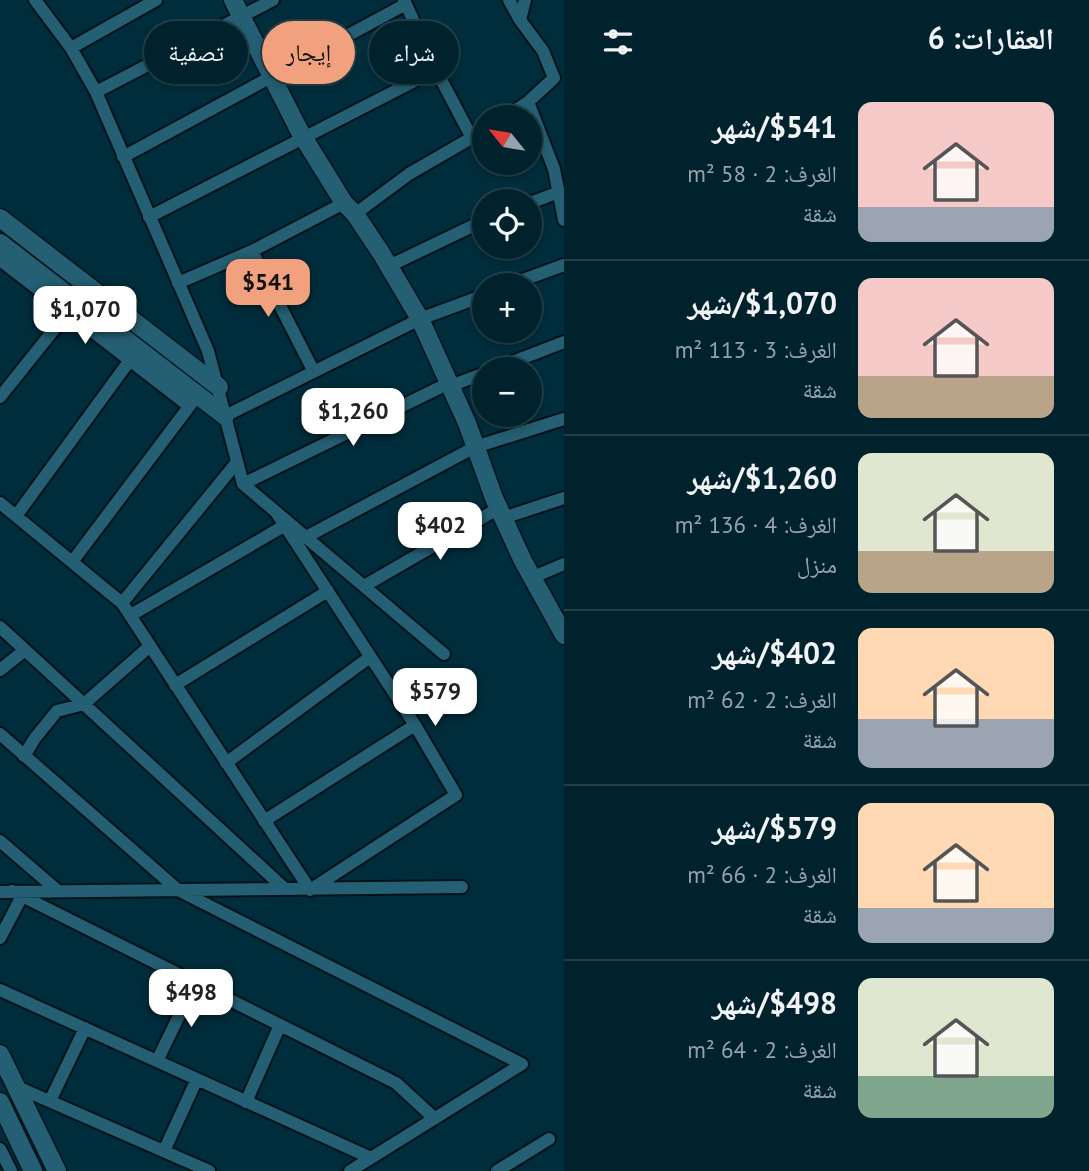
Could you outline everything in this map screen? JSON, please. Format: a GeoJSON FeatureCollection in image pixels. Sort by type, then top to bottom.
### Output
{"type":"FeatureCollection","features":[{"type":"Feature","properties":{"kind":"street"},"geometry":{"type":"LineString","coordinates":[[35,0],[71,48],[96,92],[208,351],[243,484],[287,524],[415,725],[456,795],[310,890]]}},
{"type":"Feature","properties":{"kind":"street"},"geometry":{"type":"LineString","coordinates":[[71,48],[156,0]]}},
{"type":"Feature","properties":{"kind":"street"},"geometry":{"type":"LineString","coordinates":[[233,0],[262,57]]}},
{"type":"Feature","properties":{"kind":"street"},"geometry":{"type":"LineString","coordinates":[[96,92],[273,0]]}},
{"type":"Feature","properties":{"kind":"street"},"geometry":{"type":"LineString","coordinates":[[509,0],[559,79],[523,105]]}},
{"type":"Feature","properties":{"kind":"street"},"geometry":{"type":"LineString","coordinates":[[520,20],[525,0]]}},
{"type":"Feature","properties":{"kind":"street"},"geometry":{"type":"LineString","coordinates":[[355,30],[405,2],[414,21]]}},
{"type":"Feature","properties":{"kind":"street"},"geometry":{"type":"LineString","coordinates":[[123,157],[262,83]]}},
{"type":"Feature","properties":{"kind":"street"},"geometry":{"type":"LineString","coordinates":[[276,84],[304,139],[389,266],[420,319],[467,423],[501,513],[531,578],[564,635]]}},
{"type":"Feature","properties":{"kind":"street"},"geometry":{"type":"LineString","coordinates":[[149,217],[409,84]]}},
{"type":"Feature","properties":{"kind":"street"},"geometry":{"type":"LineString","coordinates":[[178,283],[349,208],[472,138],[443,84]]}},
{"type":"Feature","properties":{"kind":"street"},"geometry":{"type":"LineString","coordinates":[[528,102],[554,169],[564,220]]}},
{"type":"Feature","properties":{"kind":"street"},"geometry":{"type":"LineString","coordinates":[[542,198],[559,192]]}},
{"type":"Feature","properties":{"kind":"street"},"geometry":{"type":"LineString","coordinates":[[0,218],[219,387]]}},
{"type":"Feature","properties":{"kind":"street"},"geometry":{"type":"LineString","coordinates":[[389,266],[472,226]]}},
{"type":"Feature","properties":{"kind":"street"},"geometry":{"type":"LineString","coordinates":[[252,251],[314,372]]}},
{"type":"Feature","properties":{"kind":"street"},"geometry":{"type":"LineString","coordinates":[[1,257],[130,360],[194,401],[225,416]]}},
{"type":"Feature","properties":{"kind":"street"},"geometry":{"type":"LineString","coordinates":[[1,257],[194,401]]}},
{"type":"Feature","properties":{"kind":"street"},"geometry":{"type":"LineString","coordinates":[[542,273],[564,265]]}},
{"type":"Feature","properties":{"kind":"street"},"geometry":{"type":"LineString","coordinates":[[225,416],[420,319],[472,300]]}},
{"type":"Feature","properties":{"kind":"street"},"geometry":{"type":"LineString","coordinates":[[0,397],[68,312]]}},
{"type":"Feature","properties":{"kind":"street"},"geometry":{"type":"LineString","coordinates":[[525,357],[564,342]]}},
{"type":"Feature","properties":{"kind":"street"},"geometry":{"type":"LineString","coordinates":[[16,516],[130,360]]}},
{"type":"Feature","properties":{"kind":"street"},"geometry":{"type":"LineString","coordinates":[[243,484],[449,385],[472,377]]}},
{"type":"Feature","properties":{"kind":"street"},"geometry":{"type":"LineString","coordinates":[[72,562],[194,401]]}},
{"type":"Feature","properties":{"kind":"street"},"geometry":{"type":"LineString","coordinates":[[306,537],[475,447],[564,419]]}},
{"type":"Feature","properties":{"kind":"street"},"geometry":{"type":"LineString","coordinates":[[122,603],[237,462]]}},
{"type":"Feature","properties":{"kind":"street"},"geometry":{"type":"LineString","coordinates":[[364,586],[501,513],[564,498]]}},
{"type":"Feature","properties":{"kind":"street"},"geometry":{"type":"LineString","coordinates":[[0,503],[122,603],[310,890]]}},
{"type":"Feature","properties":{"kind":"street"},"geometry":{"type":"LineString","coordinates":[[287,524],[306,537],[444,654]]}},
{"type":"Feature","properties":{"kind":"street"},"geometry":{"type":"LineString","coordinates":[[131,615],[287,524]]}},
{"type":"Feature","properties":{"kind":"street"},"geometry":{"type":"LineString","coordinates":[[531,578],[564,564]]}},
{"type":"Feature","properties":{"kind":"street"},"geometry":{"type":"LineString","coordinates":[[175,685],[328,591]]}},
{"type":"Feature","properties":{"kind":"street"},"geometry":{"type":"LineString","coordinates":[[0,627],[285,888]]}},
{"type":"Feature","properties":{"kind":"street"},"geometry":{"type":"LineString","coordinates":[[24,756],[57,710],[84,704],[150,646]]}},
{"type":"Feature","properties":{"kind":"street"},"geometry":{"type":"LineString","coordinates":[[0,670],[26,650]]}},
{"type":"Feature","properties":{"kind":"street"},"geometry":{"type":"LineString","coordinates":[[226,763],[370,657]]}},
{"type":"Feature","properties":{"kind":"street"},"geometry":{"type":"LineString","coordinates":[[264,821],[415,725]]}},
{"type":"Feature","properties":{"kind":"street"},"geometry":{"type":"LineString","coordinates":[[0,734],[178,890],[522,1063],[350,1171]]}},
{"type":"Feature","properties":{"kind":"street"},"geometry":{"type":"LineString","coordinates":[[0,841],[58,891]]}},
{"type":"Feature","properties":{"kind":"street"},"geometry":{"type":"LineString","coordinates":[[11,893],[462,887]]}},
{"type":"Feature","properties":{"kind":"street"},"geometry":{"type":"LineString","coordinates":[[11,893],[396,1083],[434,1118]]}},
{"type":"Feature","properties":{"kind":"street"},"geometry":{"type":"LineString","coordinates":[[0,937],[11,893]]}},
{"type":"Feature","properties":{"kind":"street"},"geometry":{"type":"LineString","coordinates":[[158,1061],[195,983]]}},
{"type":"Feature","properties":{"kind":"street"},"geometry":{"type":"LineString","coordinates":[[0,990],[371,1158]]}},
{"type":"Feature","properties":{"kind":"street"},"geometry":{"type":"LineString","coordinates":[[246,1102],[280,1026]]}},
{"type":"Feature","properties":{"kind":"street"},"geometry":{"type":"LineString","coordinates":[[50,1101],[85,1028]]}},
{"type":"Feature","properties":{"kind":"street"},"geometry":{"type":"LineString","coordinates":[[0,1054],[57,1171]]}},
{"type":"Feature","properties":{"kind":"street"},"geometry":{"type":"LineString","coordinates":[[164,1151],[197,1079]]}},
{"type":"Feature","properties":{"kind":"street"},"geometry":{"type":"LineString","coordinates":[[15,1086],[209,1171]]}},
{"type":"Feature","properties":{"kind":"street"},"geometry":{"type":"LineString","coordinates":[[0,1102],[33,1171]]}},
{"type":"Feature","properties":{"kind":"street"},"geometry":{"type":"LineString","coordinates":[[497,1171],[549,1139]]}},
{"type":"Feature","properties":{"kind":"street"},"geometry":{"type":"LineString","coordinates":[[0,1149],[11,1171]]}}]}
